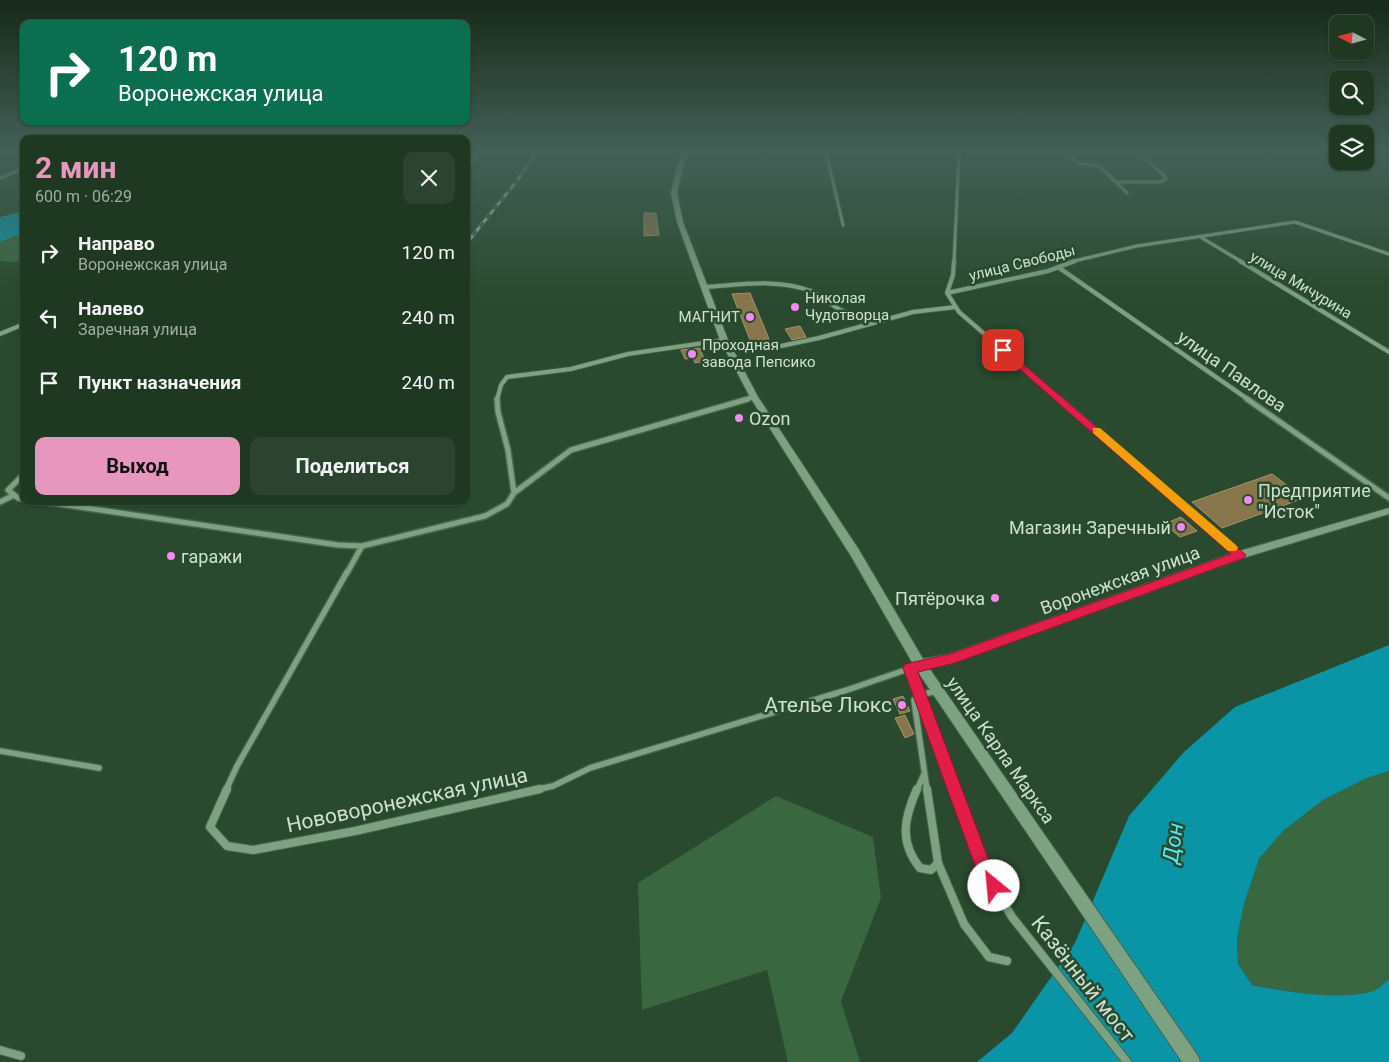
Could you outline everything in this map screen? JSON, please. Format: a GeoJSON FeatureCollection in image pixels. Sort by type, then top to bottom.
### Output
{"type":"FeatureCollection","features":[{"type":"Feature","properties":{"kind":"main road","name":"улица Карла Маркса"},"geometry":{"type":"LineString","coordinates":[[676,202],[680,222],[726,344],[754,397],[855,553],[915,667],[938,691],[1192,1062]]}},
{"type":"Feature","properties":{"kind":"main road","name":"Воронежская улица"},"geometry":{"type":"LineString","coordinates":[[915,667],[950,659],[1240,555],[1389,511]]}},
{"type":"Feature","properties":{"kind":"street"},"geometry":{"type":"LineString","coordinates":[[838,202],[843,225]]}},
{"type":"Feature","properties":{"kind":"street"},"geometry":{"type":"LineString","coordinates":[[957,202],[953,275],[946,293],[956,307],[966,318],[1240,555]]}},
{"type":"Feature","properties":{"kind":"street","name":"улица Свободы"},"geometry":{"type":"LineString","coordinates":[[946,293],[1048,271],[1137,246],[1201,238],[1295,222],[1389,254]]}},
{"type":"Feature","properties":{"kind":"street","name":"улица Мичурина"},"geometry":{"type":"LineString","coordinates":[[1201,238],[1389,352]]}},
{"type":"Feature","properties":{"kind":"street","name":"улица Павлова"},"geometry":{"type":"LineString","coordinates":[[1058,267],[1389,498]]}},
{"type":"Feature","properties":{"kind":"street"},"geometry":{"type":"LineString","coordinates":[[704,287],[750,284],[795,286],[820,296],[842,310],[881,314],[888,319]]}},
{"type":"Feature","properties":{"kind":"street"},"geometry":{"type":"LineString","coordinates":[[514,493],[508,452],[498,421],[496,400],[501,384],[507,378],[570,369],[628,354],[726,344],[781,346],[819,338],[913,312],[956,307]]}},
{"type":"Feature","properties":{"kind":"street"},"geometry":{"type":"LineString","coordinates":[[0,334],[20,326]]}},
{"type":"Feature","properties":{"kind":"street"},"geometry":{"type":"LineString","coordinates":[[66,505],[338,545],[362,546],[485,516],[507,504],[514,493],[571,450],[754,397]]}},
{"type":"Feature","properties":{"kind":"street"},"geometry":{"type":"LineString","coordinates":[[20,478],[8,490],[20,498]]}},
{"type":"Feature","properties":{"kind":"street"},"geometry":{"type":"LineString","coordinates":[[0,502],[14,495]]}},
{"type":"Feature","properties":{"kind":"street","name":"Нововоронежская улица"},"geometry":{"type":"LineString","coordinates":[[362,546],[222,796],[210,828],[227,846],[253,850],[355,831],[553,786],[590,768],[847,690],[915,667]]}},
{"type":"Feature","properties":{"kind":"street","name":"улица Карла Маркса"},"geometry":{"type":"LineString","coordinates":[[915,667],[919,695],[985,871],[1012,917]]}},
{"type":"Feature","properties":{"kind":"street"},"geometry":{"type":"LineString","coordinates":[[938,691],[919,695],[914,700],[938,863],[964,924],[988,957],[1007,961]]}},
{"type":"Feature","properties":{"kind":"street"},"geometry":{"type":"LineString","coordinates":[[0,751],[99,768]]}},
{"type":"Feature","properties":{"kind":"street"},"geometry":{"type":"LineString","coordinates":[[925,774],[913,798],[906,824],[908,852],[920,868],[931,870],[938,863]]}},
{"type":"Feature","properties":{"kind":"street","name":"Казённый мост"},"geometry":{"type":"LineString","coordinates":[[1012,917],[1127,1062]]}},
{"type":"Feature","properties":{"kind":"street"},"geometry":{"type":"LineString","coordinates":[[0,1050],[21,1056]]}},
{"type":"Feature","properties":{"kind":"green space"},"geometry":{"type":"Polygon","coordinates":[[[20,234],[20,260],[15,262],[0,261],[0,242],[20,234]]]}},
{"type":"Feature","properties":{"kind":"green space"},"geometry":{"type":"Polygon","coordinates":[[[1389,771],[1389,979],[1373,991],[1342,995],[1295,992],[1252,985],[1238,964],[1237,938],[1244,904],[1259,859],[1283,831],[1323,800],[1367,778],[1389,771]]]}},
{"type":"Feature","properties":{"kind":"green space"},"geometry":{"type":"Polygon","coordinates":[[[776,796],[873,837],[881,898],[841,1001],[860,1062],[788,1062],[767,970],[642,1010],[638,883],[776,796]]]}},
{"type":"Feature","properties":{"kind":"water"},"geometry":{"type":"Polygon","coordinates":[[[20,212],[20,234],[0,242],[0,217],[20,212]]]}},
{"type":"Feature","properties":{"kind":"water","name":"Дон"},"geometry":{"type":"Polygon","coordinates":[[[1389,645],[1389,771],[1367,778],[1323,800],[1283,831],[1259,859],[1244,904],[1237,938],[1238,964],[1252,985],[1295,992],[1343,995],[1373,991],[1389,979],[1389,1062],[977,1062],[1012,1033],[1075,943],[1129,816],[1184,752],[1235,707],[1389,645]]]}},
{"type":"Feature","properties":{"kind":"building"},"geometry":{"type":"Polygon","coordinates":[[[644,213],[656,213],[659,235],[644,236],[644,213]]]}},
{"type":"Feature","properties":{"kind":"building","name":"МАГНИТ"},"geometry":{"type":"Polygon","coordinates":[[[750,293],[769,339],[750,340],[732,294],[750,293]]]}},
{"type":"Feature","properties":{"kind":"building"},"geometry":{"type":"Polygon","coordinates":[[[800,326],[806,337],[792,340],[785,329],[800,326]]]}},
{"type":"Feature","properties":{"kind":"building","name":"Проходная завода Пепсико"},"geometry":{"type":"Polygon","coordinates":[[[700,348],[705,361],[695,363],[693,358],[685,359],[681,350],[700,348]]]}},
{"type":"Feature","properties":{"kind":"building","name":"Предприятие \"Исток\""},"geometry":{"type":"Polygon","coordinates":[[[1272,474],[1304,498],[1222,528],[1192,502],[1272,474]]]}},
{"type":"Feature","properties":{"kind":"building","name":"Магазин Заречный"},"geometry":{"type":"Polygon","coordinates":[[[1181,517],[1197,531],[1180,537],[1164,524],[1181,517]]]}},
{"type":"Feature","properties":{"kind":"building","name":"Ателье Люкс"},"geometry":{"type":"Polygon","coordinates":[[[903,696],[910,711],[900,714],[893,699],[903,696]]]}},
{"type":"Feature","properties":{"kind":"building"},"geometry":{"type":"Polygon","coordinates":[[[905,715],[914,734],[905,738],[895,718],[905,715]]]}},
{"type":"Feature","properties":{"kind":"railway"},"geometry":{"type":"LineString","coordinates":[[470,239],[500,202]]}},
{"type":"Feature","properties":{"kind":"slow traffic"},"geometry":{"type":"LineString","coordinates":[[1096,431],[1232,548]]}},
{"type":"Feature","properties":{"kind":"place","name":"Николая Чудотворца"},"geometry":{"type":"Point","coordinates":[795,307]}},
{"type":"Feature","properties":{"kind":"place","name":"МАГНИТ"},"geometry":{"type":"Point","coordinates":[750,317]}},
{"type":"Feature","properties":{"kind":"place","name":"Проходная завода Пепсико"},"geometry":{"type":"Point","coordinates":[692,354]}},
{"type":"Feature","properties":{"kind":"place","name":"Ozon"},"geometry":{"type":"Point","coordinates":[739,418]}},
{"type":"Feature","properties":{"kind":"place","name":"Предприятие \"Исток\""},"geometry":{"type":"Point","coordinates":[1248,500]}},
{"type":"Feature","properties":{"kind":"place","name":"Магазин Заречный"},"geometry":{"type":"Point","coordinates":[1181,527]}},
{"type":"Feature","properties":{"kind":"place","name":"гаражи"},"geometry":{"type":"Point","coordinates":[171,556]}},
{"type":"Feature","properties":{"kind":"place","name":"Пятёрочка"},"geometry":{"type":"Point","coordinates":[995,598]}},
{"type":"Feature","properties":{"kind":"place","name":"Ателье Люкс"},"geometry":{"type":"Point","coordinates":[902,705]}},
{"type":"Feature","properties":{"kind":"route"},"geometry":{"type":"LineString","coordinates":[[994,886],[985,871],[910,668],[950,659],[1240,555],[1003,350]]}}]}
